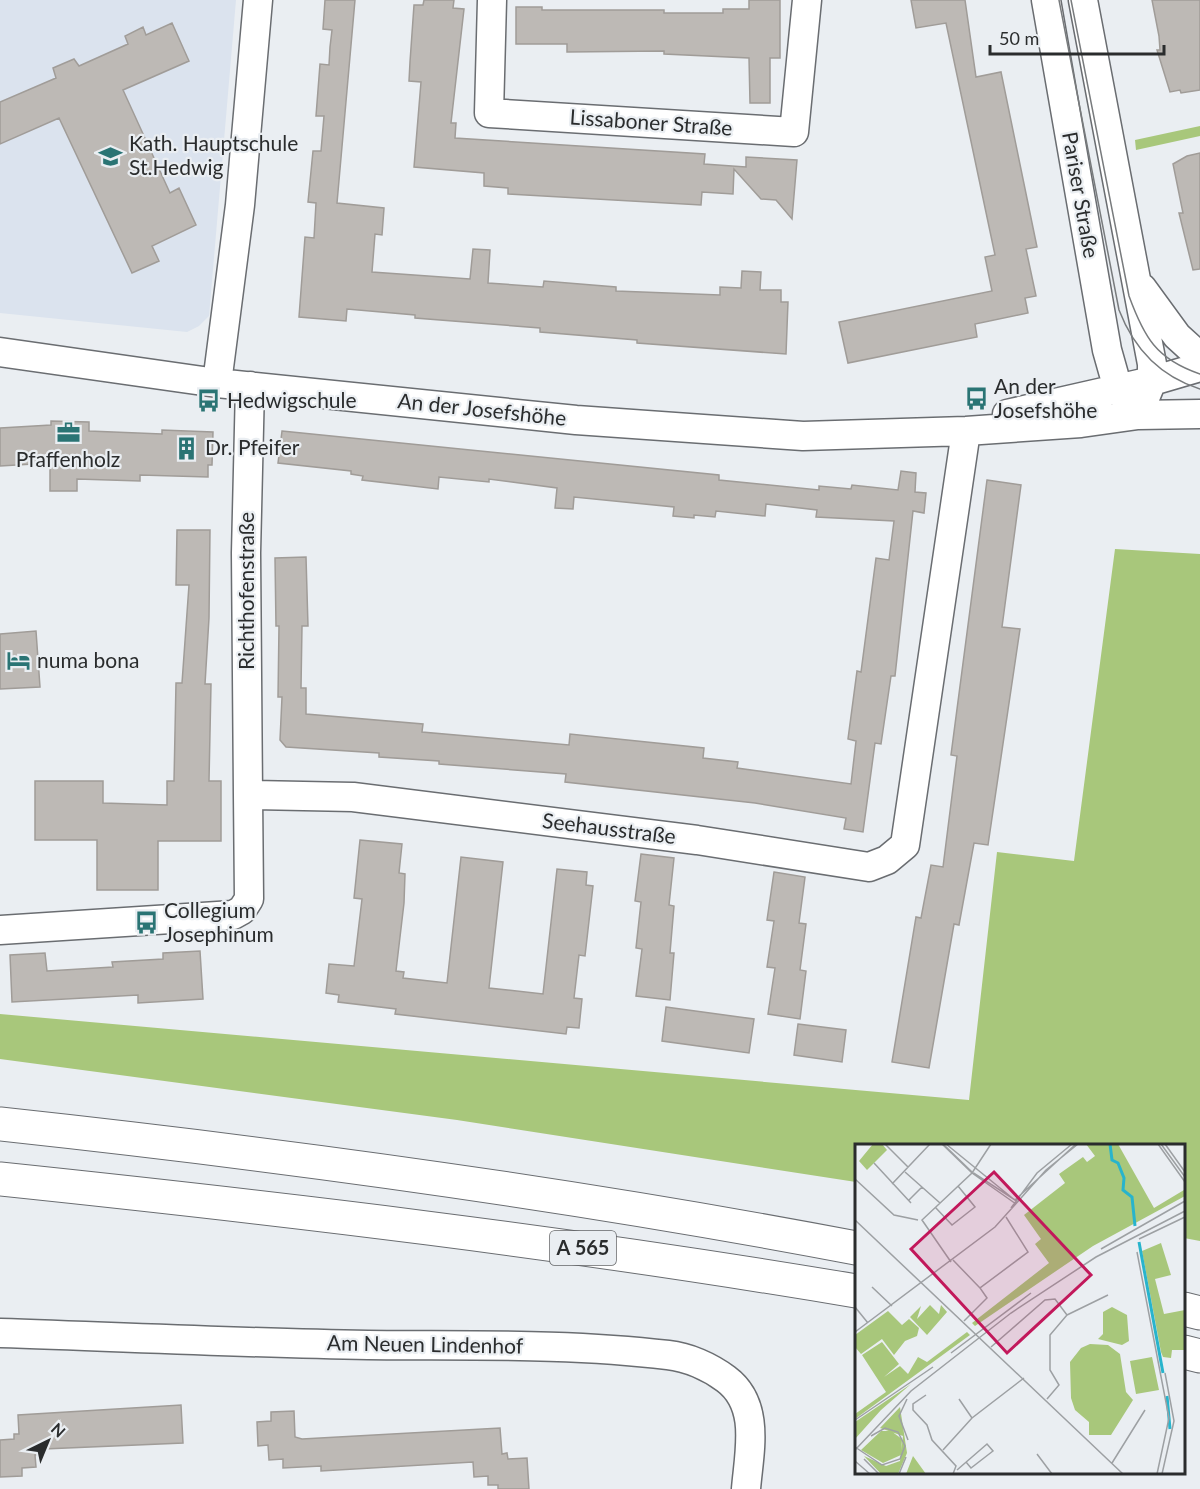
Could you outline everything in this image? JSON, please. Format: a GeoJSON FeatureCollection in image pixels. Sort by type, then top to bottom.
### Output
{"type":"FeatureCollection","features":[{"type":"Feature","properties":{"kind":"highway","name":"A 565"},"geometry":{"type":"LineString","coordinates":[[0,1124],[315,1160],[516,1188],[855,1248]]}},
{"type":"Feature","properties":{"kind":"highway","name":"A 565"},"geometry":{"type":"LineString","coordinates":[[0,1179],[452,1230],[629,1254],[855,1291]]}},
{"type":"Feature","properties":{"kind":"highway"},"geometry":{"type":"LineString","coordinates":[[1185,1309],[1200,1312]]}},
{"type":"Feature","properties":{"kind":"highway"},"geometry":{"type":"LineString","coordinates":[[1185,1353],[1200,1356]]}},
{"type":"Feature","properties":{"kind":"street"},"geometry":{"type":"LineString","coordinates":[[217,383],[240,205],[258,0]]}},
{"type":"Feature","properties":{"kind":"street","name":"Lissaboner Straße"},"geometry":{"type":"LineString","coordinates":[[492,0],[489,113],[794,132],[807,0]]}},
{"type":"Feature","properties":{"kind":"street","name":"Pariser Straße"},"geometry":{"type":"LineString","coordinates":[[1046,0],[1107,350],[1118,389]]}},
{"type":"Feature","properties":{"kind":"street","name":"Pariser Straße"},"geometry":{"type":"LineString","coordinates":[[1083,0],[1137,282],[1152,381]]}},
{"type":"Feature","properties":{"kind":"street","name":"Pariser Straße"},"geometry":{"type":"LineString","coordinates":[[1137,282],[1177,336],[1200,357]]}},
{"type":"Feature","properties":{"kind":"street","name":"An der Josefshöhe"},"geometry":{"type":"LineString","coordinates":[[0,352],[217,383],[586,421],[803,436],[966,431],[1081,423],[1138,415],[1200,414]]}},
{"type":"Feature","properties":{"kind":"street","name":"An der Josefshöhe"},"geometry":{"type":"LineString","coordinates":[[966,431],[1010,413],[1152,381],[1200,367]]}},
{"type":"Feature","properties":{"kind":"street"},"geometry":{"type":"LineString","coordinates":[[1138,415],[1152,381]]}},
{"type":"Feature","properties":{"kind":"street","name":"Richthofenstraße"},"geometry":{"type":"LineString","coordinates":[[248,795],[246,553],[250,386]]}},
{"type":"Feature","properties":{"kind":"street"},"geometry":{"type":"LineString","coordinates":[[1118,389],[1138,415]]}},
{"type":"Feature","properties":{"kind":"street","name":"Seehausstraße"},"geometry":{"type":"LineString","coordinates":[[248,795],[353,797],[697,840],[868,867],[887,860],[905,845],[966,431]]}},
{"type":"Feature","properties":{"kind":"street"},"geometry":{"type":"LineString","coordinates":[[0,930],[233,915],[242,910],[249,899],[248,795]]}},
{"type":"Feature","properties":{"kind":"street","name":"Am Neuen Lindenhof"},"geometry":{"type":"LineString","coordinates":[[0,1333],[356,1345],[551,1347],[670,1355],[707,1366],[729,1380],[743,1398],[752,1421],[746,1489]]}},
{"type":"Feature","properties":{"kind":"shaded area","name":"Kath. Hauptschule St.Hedwig"},"geometry":{"type":"Polygon","coordinates":[[[0,0],[236,0],[209,316],[199,326],[187,332],[0,313],[0,0]]]}},
{"type":"Feature","properties":{"kind":"green space"},"geometry":{"type":"Polygon","coordinates":[[[1200,126],[1200,136],[1136,150],[1135,140],[1200,126]]]}},
{"type":"Feature","properties":{"kind":"green space"},"geometry":{"type":"Polygon","coordinates":[[[1115,549],[1200,554],[1200,1241],[1185,1238],[1185,1144],[855,1144],[855,1182],[457,1120],[0,1059],[0,1014],[969,1100],[997,852],[1074,861],[1115,549]]]}},
{"type":"Feature","properties":{"kind":"building"},"geometry":{"type":"Polygon","coordinates":[[[325,0],[355,0],[337,203],[384,208],[382,235],[375,234],[372,272],[470,279],[473,249],[490,250],[488,283],[543,287],[544,281],[616,287],[616,291],[720,295],[720,287],[741,288],[742,271],[761,272],[760,290],[781,290],[781,302],[788,302],[786,354],[637,343],[637,340],[540,332],[540,328],[415,318],[415,315],[347,309],[346,321],[299,317],[305,237],[314,238],[316,203],[308,202],[313,151],[321,151],[324,116],[316,116],[320,64],[329,65],[332,30],[323,29],[325,0]]]}},
{"type":"Feature","properties":{"kind":"building"},"geometry":{"type":"Polygon","coordinates":[[[424,0],[454,0],[453,8],[464,9],[451,123],[456,123],[455,138],[705,154],[704,164],[746,167],[746,157],[797,160],[792,219],[776,200],[761,199],[734,169],[733,194],[702,192],[701,205],[508,194],[508,188],[484,186],[484,173],[414,167],[421,82],[409,81],[410,62],[414,5],[423,5],[424,0]]]}},
{"type":"Feature","properties":{"kind":"building"},"geometry":{"type":"Polygon","coordinates":[[[749,0],[780,0],[780,58],[770,58],[770,103],[750,103],[749,58],[664,54],[664,51],[567,52],[567,44],[516,44],[516,7],[542,7],[542,10],[664,10],[664,13],[723,13],[723,9],[749,9],[749,0]]]}},
{"type":"Feature","properties":{"kind":"building"},"geometry":{"type":"Polygon","coordinates":[[[911,0],[965,0],[976,77],[1001,72],[1037,247],[1026,249],[1036,296],[1025,298],[1028,313],[975,324],[977,337],[848,363],[839,322],[992,291],[985,257],[995,255],[946,23],[916,28],[911,0]]]}},
{"type":"Feature","properties":{"kind":"building"},"geometry":{"type":"Polygon","coordinates":[[[1152,0],[1200,0],[1200,90],[1170,92],[1157,50],[1160,50],[1159,36],[1152,0]]]}},
{"type":"Feature","properties":{"kind":"building"},"geometry":{"type":"Polygon","coordinates":[[[172,23],[189,61],[123,90],[170,193],[179,188],[196,225],[152,246],[159,261],[132,273],[59,118],[0,144],[0,102],[56,78],[53,68],[74,59],[79,66],[128,44],[125,36],[143,27],[146,35],[172,23]]]}},
{"type":"Feature","properties":{"kind":"building"},"geometry":{"type":"Polygon","coordinates":[[[1200,153],[1200,269],[1193,270],[1179,213],[1183,213],[1173,164],[1187,156],[1200,153]]]}},
{"type":"Feature","properties":{"kind":"building"},"geometry":{"type":"Polygon","coordinates":[[[51,421],[89,422],[89,431],[162,434],[162,430],[213,432],[212,465],[208,465],[208,477],[140,475],[140,481],[77,479],[77,491],[50,491],[50,463],[0,466],[0,428],[51,425],[51,421]]]}},
{"type":"Feature","properties":{"kind":"building"},"geometry":{"type":"Polygon","coordinates":[[[282,431],[719,475],[719,480],[819,490],[819,486],[851,489],[852,485],[898,490],[901,471],[916,473],[915,492],[926,493],[924,513],[913,511],[895,676],[891,676],[881,744],[875,743],[863,832],[844,829],[846,818],[755,803],[565,782],[566,774],[439,764],[439,761],[379,757],[379,753],[286,747],[280,740],[282,697],[278,697],[279,626],[276,626],[275,558],[306,557],[308,626],[302,626],[301,688],[306,688],[306,714],[423,724],[422,732],[569,745],[570,734],[704,748],[703,758],[738,762],[737,768],[851,784],[856,741],[848,739],[857,671],[861,672],[876,558],[889,560],[894,521],[816,517],[817,510],[766,504],[765,516],[716,511],[715,517],[694,515],[694,518],[673,516],[674,507],[574,497],[573,509],[555,508],[557,488],[489,479],[489,482],[439,477],[438,489],[362,480],[363,476],[351,474],[351,471],[278,463],[282,431]]]}},
{"type":"Feature","properties":{"kind":"building"},"geometry":{"type":"Polygon","coordinates":[[[987,480],[1021,485],[1002,627],[1020,629],[988,845],[974,843],[959,925],[954,924],[929,1068],[892,1062],[916,917],[921,918],[931,865],[943,867],[957,756],[951,755],[987,480]]]}},
{"type":"Feature","properties":{"kind":"building"},"geometry":{"type":"Polygon","coordinates":[[[177,530],[210,530],[209,618],[205,684],[211,684],[209,781],[221,781],[221,841],[158,841],[158,890],[97,890],[97,840],[35,840],[35,781],[103,781],[103,803],[167,805],[167,781],[174,781],[176,683],[182,683],[189,585],[176,585],[177,530]]]}},
{"type":"Feature","properties":{"kind":"building","name":"numa bona"},"geometry":{"type":"Polygon","coordinates":[[[36,631],[40,687],[0,689],[0,634],[36,631]]]}},
{"type":"Feature","properties":{"kind":"building"},"geometry":{"type":"Polygon","coordinates":[[[360,840],[402,844],[399,873],[405,874],[404,903],[396,971],[404,972],[403,978],[447,983],[461,857],[503,862],[489,988],[543,994],[557,869],[587,872],[586,885],[593,886],[585,956],[579,955],[574,998],[582,999],[579,1028],[567,1027],[566,1034],[395,1014],[396,1009],[338,1002],[339,995],[326,993],[329,964],[354,966],[362,899],[354,898],[360,840]]]}},
{"type":"Feature","properties":{"kind":"building"},"geometry":{"type":"Polygon","coordinates":[[[641,854],[674,858],[669,905],[674,906],[670,953],[674,953],[670,1000],[636,996],[642,949],[636,948],[641,902],[635,901],[641,854]]]}},
{"type":"Feature","properties":{"kind":"building"},"geometry":{"type":"Polygon","coordinates":[[[774,872],[805,877],[799,923],[806,924],[800,970],[806,971],[800,1019],[768,1014],[775,968],[767,967],[774,921],[767,920],[774,872]]]}},
{"type":"Feature","properties":{"kind":"building"},"geometry":{"type":"Polygon","coordinates":[[[200,951],[203,999],[138,1003],[138,995],[12,1002],[10,955],[45,953],[47,971],[113,967],[112,962],[163,959],[163,953],[200,951]]]}},
{"type":"Feature","properties":{"kind":"building"},"geometry":{"type":"Polygon","coordinates":[[[666,1007],[754,1019],[749,1053],[662,1041],[666,1007]]]}},
{"type":"Feature","properties":{"kind":"building"},"geometry":{"type":"Polygon","coordinates":[[[798,1024],[846,1030],[842,1062],[794,1055],[798,1024]]]}},
{"type":"Feature","properties":{"kind":"building"},"geometry":{"type":"Polygon","coordinates":[[[181,1405],[183,1443],[44,1449],[44,1455],[35,1455],[36,1467],[22,1468],[22,1476],[0,1477],[0,1440],[14,1439],[14,1434],[19,1434],[18,1415],[181,1405]]]}},
{"type":"Feature","properties":{"kind":"building"},"geometry":{"type":"Polygon","coordinates":[[[294,1411],[295,1437],[302,1439],[500,1428],[502,1454],[507,1453],[508,1459],[527,1458],[529,1489],[498,1489],[498,1485],[488,1485],[488,1476],[474,1477],[473,1462],[321,1471],[321,1466],[283,1468],[283,1459],[269,1460],[268,1445],[258,1446],[257,1422],[271,1421],[271,1412],[294,1411]]]}},
{"type":"Feature","properties":{"kind":"tram line"},"geometry":{"type":"LineString","coordinates":[[1059,0],[1119,310],[1140,349],[1160,369],[1200,389]]}},
{"type":"Feature","properties":{"kind":"tram line"},"geometry":{"type":"LineString","coordinates":[[1071,0],[1129,296],[1146,335],[1162,354],[1200,374]]}},
{"type":"Feature","properties":{"kind":"place","name":"Kath. Hauptschule St.Hedwig"},"geometry":{"type":"Point","coordinates":[111,156]}},
{"type":"Feature","properties":{"kind":"place","name":"An der Josefshöhe"},"geometry":{"type":"Point","coordinates":[976,399]}},
{"type":"Feature","properties":{"kind":"place","name":"Hedwigschule"},"geometry":{"type":"Point","coordinates":[209,401]}},
{"type":"Feature","properties":{"kind":"place","name":"Pfaffenholz"},"geometry":{"type":"Point","coordinates":[68,432]}},
{"type":"Feature","properties":{"kind":"place","name":"Dr. Pfeifer"},"geometry":{"type":"Point","coordinates":[187,448]}},
{"type":"Feature","properties":{"kind":"place","name":"numa bona"},"geometry":{"type":"Point","coordinates":[19,661]}},
{"type":"Feature","properties":{"kind":"place","name":"Collegium Josephinum"},"geometry":{"type":"Point","coordinates":[146,923]}}]}
